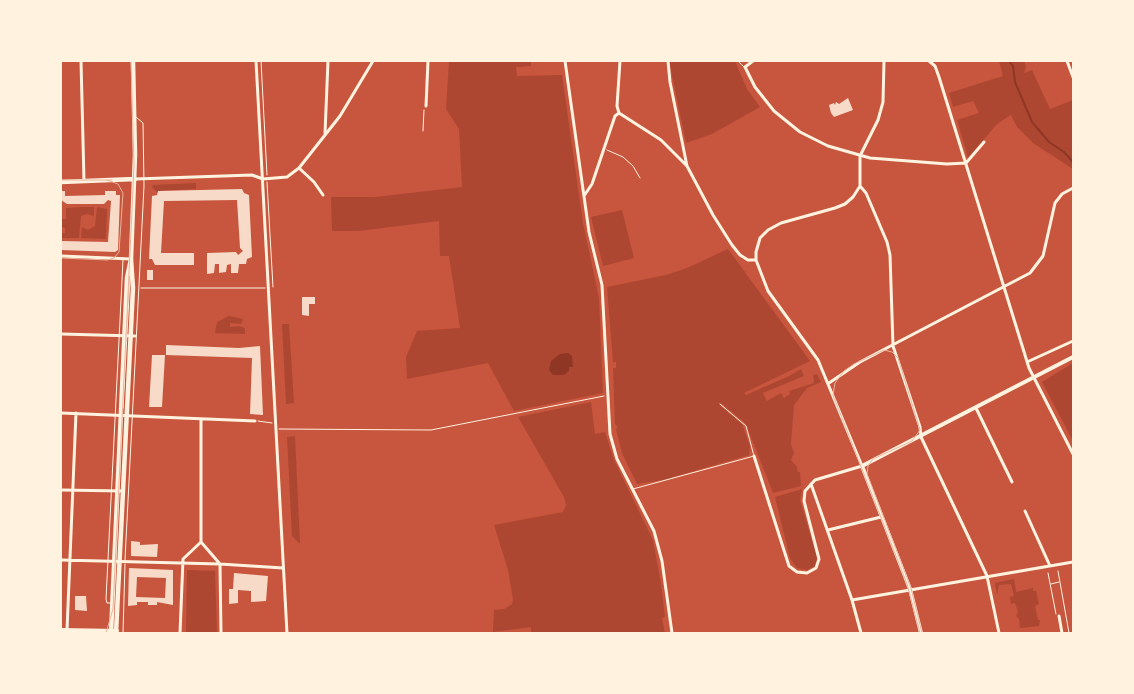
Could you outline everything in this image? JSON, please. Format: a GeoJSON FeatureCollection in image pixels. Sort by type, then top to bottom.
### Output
{"type":"FeatureCollection","features":[{"type":"Feature","properties":{"kind":"main road"},"geometry":{"type":"LineString","coordinates":[[112,631],[116,562],[117,491],[127,336],[133,288],[131,259],[135,179],[133,61]]}},
{"type":"Feature","properties":{"kind":"main road"},"geometry":{"type":"LineString","coordinates":[[61,182],[135,179]]}},
{"type":"Feature","properties":{"kind":"main road"},"geometry":{"type":"LineString","coordinates":[[112,631],[112,603],[116,562]]}},
{"type":"Feature","properties":{"kind":"street"},"geometry":{"type":"LineString","coordinates":[[80,61],[84,181]]}},
{"type":"Feature","properties":{"kind":"street"},"geometry":{"type":"LineString","coordinates":[[256,61],[271,288],[276,429],[287,633]]}},
{"type":"Feature","properties":{"kind":"street"},"geometry":{"type":"LineString","coordinates":[[325,135],[328,61]]}},
{"type":"Feature","properties":{"kind":"street"},"geometry":{"type":"LineString","coordinates":[[135,179],[252,175],[263,179],[284,178],[299,168],[325,135],[352,97],[373,61]]}},
{"type":"Feature","properties":{"kind":"street"},"geometry":{"type":"LineString","coordinates":[[426,106],[428,61]]}},
{"type":"Feature","properties":{"kind":"street"},"geometry":{"type":"LineString","coordinates":[[565,61],[590,237],[602,285],[609,428],[614,448],[632,489],[654,531],[658,544],[672,633]]}},
{"type":"Feature","properties":{"kind":"street"},"geometry":{"type":"LineString","coordinates":[[620,61],[617,106],[619,113],[661,140],[688,166]]}},
{"type":"Feature","properties":{"kind":"street"},"geometry":{"type":"LineString","coordinates":[[668,61],[670,82],[688,166],[713,215],[732,245],[748,260],[756,260]]}},
{"type":"Feature","properties":{"kind":"street"},"geometry":{"type":"LineString","coordinates":[[754,61],[745,67],[764,99],[786,122],[812,139],[860,156],[947,164],[966,163],[974,156],[984,142]]}},
{"type":"Feature","properties":{"kind":"street"},"geometry":{"type":"LineString","coordinates":[[884,61],[885,88],[881,111],[860,156],[860,186],[876,216],[890,255],[892,346],[920,427],[921,437],[987,576],[999,633]]}},
{"type":"Feature","properties":{"kind":"street"},"geometry":{"type":"LineString","coordinates":[[928,61],[936,69],[1029,368],[1073,454]]}},
{"type":"Feature","properties":{"kind":"street"},"geometry":{"type":"LineString","coordinates":[[1067,61],[1073,77]]}},
{"type":"Feature","properties":{"kind":"street"},"geometry":{"type":"LineString","coordinates":[[584,196],[592,184],[615,116],[619,113]]}},
{"type":"Feature","properties":{"kind":"street"},"geometry":{"type":"LineString","coordinates":[[299,168],[314,182],[323,195]]}},
{"type":"Feature","properties":{"kind":"street"},"geometry":{"type":"LineString","coordinates":[[860,186],[845,204],[780,223],[768,230],[760,238],[756,260],[768,291],[814,354],[829,383],[910,589],[921,633]]}},
{"type":"Feature","properties":{"kind":"street"},"geometry":{"type":"LineString","coordinates":[[829,383],[860,362],[1030,274],[1039,262],[1055,203],[1062,194],[1073,188]]}},
{"type":"Feature","properties":{"kind":"street"},"geometry":{"type":"LineString","coordinates":[[61,256],[131,259]]}},
{"type":"Feature","properties":{"kind":"street"},"geometry":{"type":"LineString","coordinates":[[61,334],[127,336]]}},
{"type":"Feature","properties":{"kind":"street"},"geometry":{"type":"LineString","coordinates":[[1027,362],[1073,340]]}},
{"type":"Feature","properties":{"kind":"street"},"geometry":{"type":"LineString","coordinates":[[754,456],[789,566],[803,574],[816,568],[819,559],[804,501],[805,492],[815,480],[862,466],[1073,357]]}},
{"type":"Feature","properties":{"kind":"street"},"geometry":{"type":"LineString","coordinates":[[976,408],[1012,482]]}},
{"type":"Feature","properties":{"kind":"street"},"geometry":{"type":"LineString","coordinates":[[61,413],[255,421]]}},
{"type":"Feature","properties":{"kind":"street"},"geometry":{"type":"LineString","coordinates":[[67,630],[76,413]]}},
{"type":"Feature","properties":{"kind":"street"},"geometry":{"type":"LineString","coordinates":[[201,419],[201,542],[220,564],[221,633]]}},
{"type":"Feature","properties":{"kind":"street"},"geometry":{"type":"LineString","coordinates":[[811,484],[852,600],[861,633]]}},
{"type":"Feature","properties":{"kind":"street"},"geometry":{"type":"LineString","coordinates":[[61,490],[117,491]]}},
{"type":"Feature","properties":{"kind":"street"},"geometry":{"type":"LineString","coordinates":[[1025,511],[1050,566]]}},
{"type":"Feature","properties":{"kind":"street"},"geometry":{"type":"LineString","coordinates":[[828,530],[881,517]]}},
{"type":"Feature","properties":{"kind":"street"},"geometry":{"type":"LineString","coordinates":[[180,633],[182,564],[184,557],[201,542]]}},
{"type":"Feature","properties":{"kind":"street"},"geometry":{"type":"LineString","coordinates":[[61,560],[220,564],[283,568]]}},
{"type":"Feature","properties":{"kind":"street"},"geometry":{"type":"LineString","coordinates":[[852,600],[1073,562]]}},
{"type":"Feature","properties":{"kind":"street"},"geometry":{"type":"LineString","coordinates":[[1058,617],[1062,633]]}},
{"type":"Feature","properties":{"kind":"street"},"geometry":{"type":"LineString","coordinates":[[61,630],[112,631]]}},
{"type":"Feature","properties":{"kind":"lane"},"geometry":{"type":"LineString","coordinates":[[738,61],[742,67],[745,67]]}},
{"type":"Feature","properties":{"kind":"lane"},"geometry":{"type":"LineString","coordinates":[[127,336],[138,288],[144,178],[143,123],[134,115]]}},
{"type":"Feature","properties":{"kind":"lane"},"geometry":{"type":"LineString","coordinates":[[112,631],[127,336],[124,259]]}},
{"type":"Feature","properties":{"kind":"lane"},"geometry":{"type":"LineString","coordinates":[[632,489],[754,456],[746,426],[720,404]]}},
{"type":"Feature","properties":{"kind":"lane"},"geometry":{"type":"LineString","coordinates":[[122,633],[116,562],[117,491],[123,415]]}},
{"type":"Feature","properties":{"kind":"path"},"geometry":{"type":"LineString","coordinates":[[422,132],[426,106]]}},
{"type":"Feature","properties":{"kind":"path"},"geometry":{"type":"LineString","coordinates":[[604,148],[623,157],[634,166],[640,178]]}},
{"type":"Feature","properties":{"kind":"path"},"geometry":{"type":"LineString","coordinates":[[138,288],[271,288]]}},
{"type":"Feature","properties":{"kind":"path"},"geometry":{"type":"LineString","coordinates":[[276,429],[431,430],[607,395]]}},
{"type":"Feature","properties":{"kind":"path"},"geometry":{"type":"LineString","coordinates":[[255,421],[276,424]]}},
{"type":"Feature","properties":{"kind":"path"},"geometry":{"type":"LineString","coordinates":[[1058,571],[1069,633]]}},
{"type":"Feature","properties":{"kind":"path"},"geometry":{"type":"LineString","coordinates":[[1048,573],[1058,617]]}},
{"type":"Feature","properties":{"kind":"path"},"geometry":{"type":"LineString","coordinates":[[1050,584],[1060,582]]}},
{"type":"Feature","properties":{"kind":"shaded area"},"geometry":{"type":"Polygon","coordinates":[[[449,61],[531,61],[531,66],[516,67],[517,76],[562,75],[583,223],[599,298],[603,393],[514,411],[488,363],[407,379],[406,357],[417,331],[460,328],[449,256],[440,256],[439,221],[359,231],[332,231],[331,197],[375,197],[462,187],[459,129],[446,109],[449,61]]]}},
{"type":"Feature","properties":{"kind":"shaded area"},"geometry":{"type":"Polygon","coordinates":[[[669,61],[735,61],[747,89],[760,107],[712,134],[686,143],[669,61]]]}},
{"type":"Feature","properties":{"kind":"shaded area"},"geometry":{"type":"Polygon","coordinates":[[[999,61],[1024,61],[1026,67],[1024,73],[1032,70],[1050,109],[1073,100],[1073,169],[1033,143],[1017,127],[1011,115],[997,124],[968,158],[957,120],[979,113],[973,101],[953,107],[949,93],[1003,76],[999,61]]]}},
{"type":"Feature","properties":{"kind":"shaded area"},"geometry":{"type":"Polygon","coordinates":[[[196,183],[196,189],[159,191],[158,193],[152,187],[153,185],[196,183]]]}},
{"type":"Feature","properties":{"kind":"shaded area"},"geometry":{"type":"Polygon","coordinates":[[[94,207],[94,216],[87,214],[81,216],[79,238],[61,238],[61,233],[65,233],[65,228],[62,227],[62,219],[66,219],[66,208],[94,207]]]}},
{"type":"Feature","properties":{"kind":"shaded area"},"geometry":{"type":"Polygon","coordinates":[[[97,207],[107,209],[106,239],[81,238],[82,227],[88,230],[95,226],[97,207]]]}},
{"type":"Feature","properties":{"kind":"shaded area"},"geometry":{"type":"Polygon","coordinates":[[[622,210],[634,258],[603,266],[591,217],[622,210]]]}},
{"type":"Feature","properties":{"kind":"shaded area"},"geometry":{"type":"Polygon","coordinates":[[[728,249],[810,361],[744,393],[746,395],[801,369],[804,376],[763,393],[767,401],[781,393],[784,398],[790,394],[789,391],[814,383],[813,375],[817,374],[821,382],[807,388],[794,405],[791,444],[794,453],[791,460],[797,467],[798,472],[800,472],[801,486],[773,493],[746,424],[721,403],[719,405],[742,424],[750,446],[749,455],[663,480],[637,484],[622,453],[616,429],[618,427],[615,424],[613,368],[616,368],[616,362],[613,362],[607,287],[666,275],[687,268],[728,249]]]}},
{"type":"Feature","properties":{"kind":"shaded area"},"geometry":{"type":"Polygon","coordinates":[[[229,316],[243,319],[241,324],[230,323],[230,327],[239,326],[245,328],[245,334],[215,333],[217,322],[229,316]]]}},
{"type":"Feature","properties":{"kind":"shaded area"},"geometry":{"type":"Polygon","coordinates":[[[282,324],[289,324],[294,403],[286,404],[282,324]]]}},
{"type":"Feature","properties":{"kind":"shaded area"},"geometry":{"type":"Polygon","coordinates":[[[568,353],[572,356],[573,367],[569,367],[569,371],[564,375],[553,375],[549,370],[551,361],[560,354],[568,353]]]}},
{"type":"Feature","properties":{"kind":"shaded area"},"geometry":{"type":"Polygon","coordinates":[[[1073,363],[1073,441],[1042,382],[1073,363]]]}},
{"type":"Feature","properties":{"kind":"shaded area"},"geometry":{"type":"Polygon","coordinates":[[[591,402],[595,434],[605,432],[614,460],[653,540],[661,584],[665,617],[662,618],[665,633],[531,633],[531,627],[493,632],[494,610],[504,609],[512,604],[513,600],[508,570],[494,525],[563,512],[566,505],[564,497],[518,417],[591,402]]]}},
{"type":"Feature","properties":{"kind":"shaded area"},"geometry":{"type":"Polygon","coordinates":[[[295,436],[300,543],[292,536],[287,437],[295,436]]]}},
{"type":"Feature","properties":{"kind":"shaded area"},"geometry":{"type":"Polygon","coordinates":[[[802,489],[800,500],[817,558],[815,566],[807,570],[797,568],[790,558],[775,497],[802,489]]]}},
{"type":"Feature","properties":{"kind":"shaded area"},"geometry":{"type":"Polygon","coordinates":[[[187,570],[215,571],[217,633],[186,633],[187,570]]]}},
{"type":"Feature","properties":{"kind":"shaded area"},"geometry":{"type":"Polygon","coordinates":[[[1014,579],[1016,592],[1033,588],[1033,591],[1036,591],[1039,604],[1035,606],[1038,620],[1040,620],[1039,626],[1020,628],[1019,619],[1016,616],[1018,612],[1015,603],[1011,604],[1010,597],[1014,596],[1011,584],[999,585],[997,595],[995,583],[1014,579]]]}},
{"type":"Feature","properties":{"kind":"building"},"geometry":{"type":"Polygon","coordinates":[[[848,98],[853,110],[834,117],[829,105],[834,103],[835,105],[836,102],[839,104],[848,98]]]}},
{"type":"Feature","properties":{"kind":"building"},"geometry":{"type":"Polygon","coordinates":[[[242,189],[244,193],[249,195],[252,257],[247,259],[246,264],[239,264],[238,273],[231,273],[231,264],[227,265],[226,272],[219,273],[219,264],[215,264],[214,273],[207,274],[207,253],[236,252],[238,255],[243,251],[240,248],[237,200],[164,201],[161,253],[194,253],[194,265],[155,265],[152,259],[149,259],[152,196],[157,195],[158,191],[242,189]]]}},
{"type":"Feature","properties":{"kind":"building"},"geometry":{"type":"Polygon","coordinates":[[[61,191],[65,191],[65,196],[105,195],[105,191],[116,191],[116,195],[120,195],[118,250],[115,252],[61,250],[61,241],[108,242],[111,201],[108,200],[104,204],[67,204],[61,200],[61,191]]]}},
{"type":"Feature","properties":{"kind":"building"},"geometry":{"type":"Polygon","coordinates":[[[147,270],[153,270],[153,280],[147,280],[147,270]]]}},
{"type":"Feature","properties":{"kind":"building"},"geometry":{"type":"Polygon","coordinates":[[[302,297],[315,297],[315,304],[309,304],[309,316],[302,315],[302,297]]]}},
{"type":"Feature","properties":{"kind":"building"},"geometry":{"type":"Polygon","coordinates":[[[166,345],[239,348],[260,346],[263,415],[250,414],[252,358],[166,355],[166,345]]]}},
{"type":"Feature","properties":{"kind":"building"},"geometry":{"type":"Polygon","coordinates":[[[152,355],[165,355],[162,407],[149,407],[152,355]]]}},
{"type":"Feature","properties":{"kind":"building"},"geometry":{"type":"Polygon","coordinates":[[[131,541],[140,542],[140,545],[158,544],[157,557],[131,556],[131,541]]]}},
{"type":"Feature","properties":{"kind":"building"},"geometry":{"type":"Polygon","coordinates":[[[129,568],[173,570],[173,605],[157,602],[157,605],[148,605],[148,602],[137,602],[137,605],[128,606],[129,568]],[[137,577],[136,597],[165,598],[166,578],[137,577]]]}},
{"type":"Feature","properties":{"kind":"building"},"geometry":{"type":"Polygon","coordinates":[[[234,573],[268,576],[266,601],[251,602],[251,591],[238,590],[238,603],[229,604],[229,589],[233,589],[234,573]]]}},
{"type":"Feature","properties":{"kind":"building"},"geometry":{"type":"Polygon","coordinates":[[[75,596],[86,596],[87,611],[75,610],[75,596]]]}},
{"type":"Feature","properties":{"kind":"waterway"},"geometry":{"type":"LineString","coordinates":[[1009,61],[1013,66],[1015,82],[1032,122],[1049,142],[1064,152],[1073,162]]}},
{"type":"Feature","properties":{"kind":"tram line"},"geometry":{"type":"LineString","coordinates":[[106,633],[113,609],[134,165],[131,61]]}},
{"type":"Feature","properties":{"kind":"tram line"},"geometry":{"type":"LineString","coordinates":[[61,180],[112,180]]}},
{"type":"Feature","properties":{"kind":"tram line"},"geometry":{"type":"LineString","coordinates":[[61,258],[107,260],[114,258],[119,252],[123,193],[118,184],[107,180]]}},
{"type":"Feature","properties":{"kind":"tram line"},"geometry":{"type":"LineString","coordinates":[[920,633],[907,584],[833,395],[835,383],[844,371],[854,364],[884,350],[892,352],[898,358],[920,430],[912,441],[873,459],[868,466],[867,474],[911,588],[922,633]]}}]}
